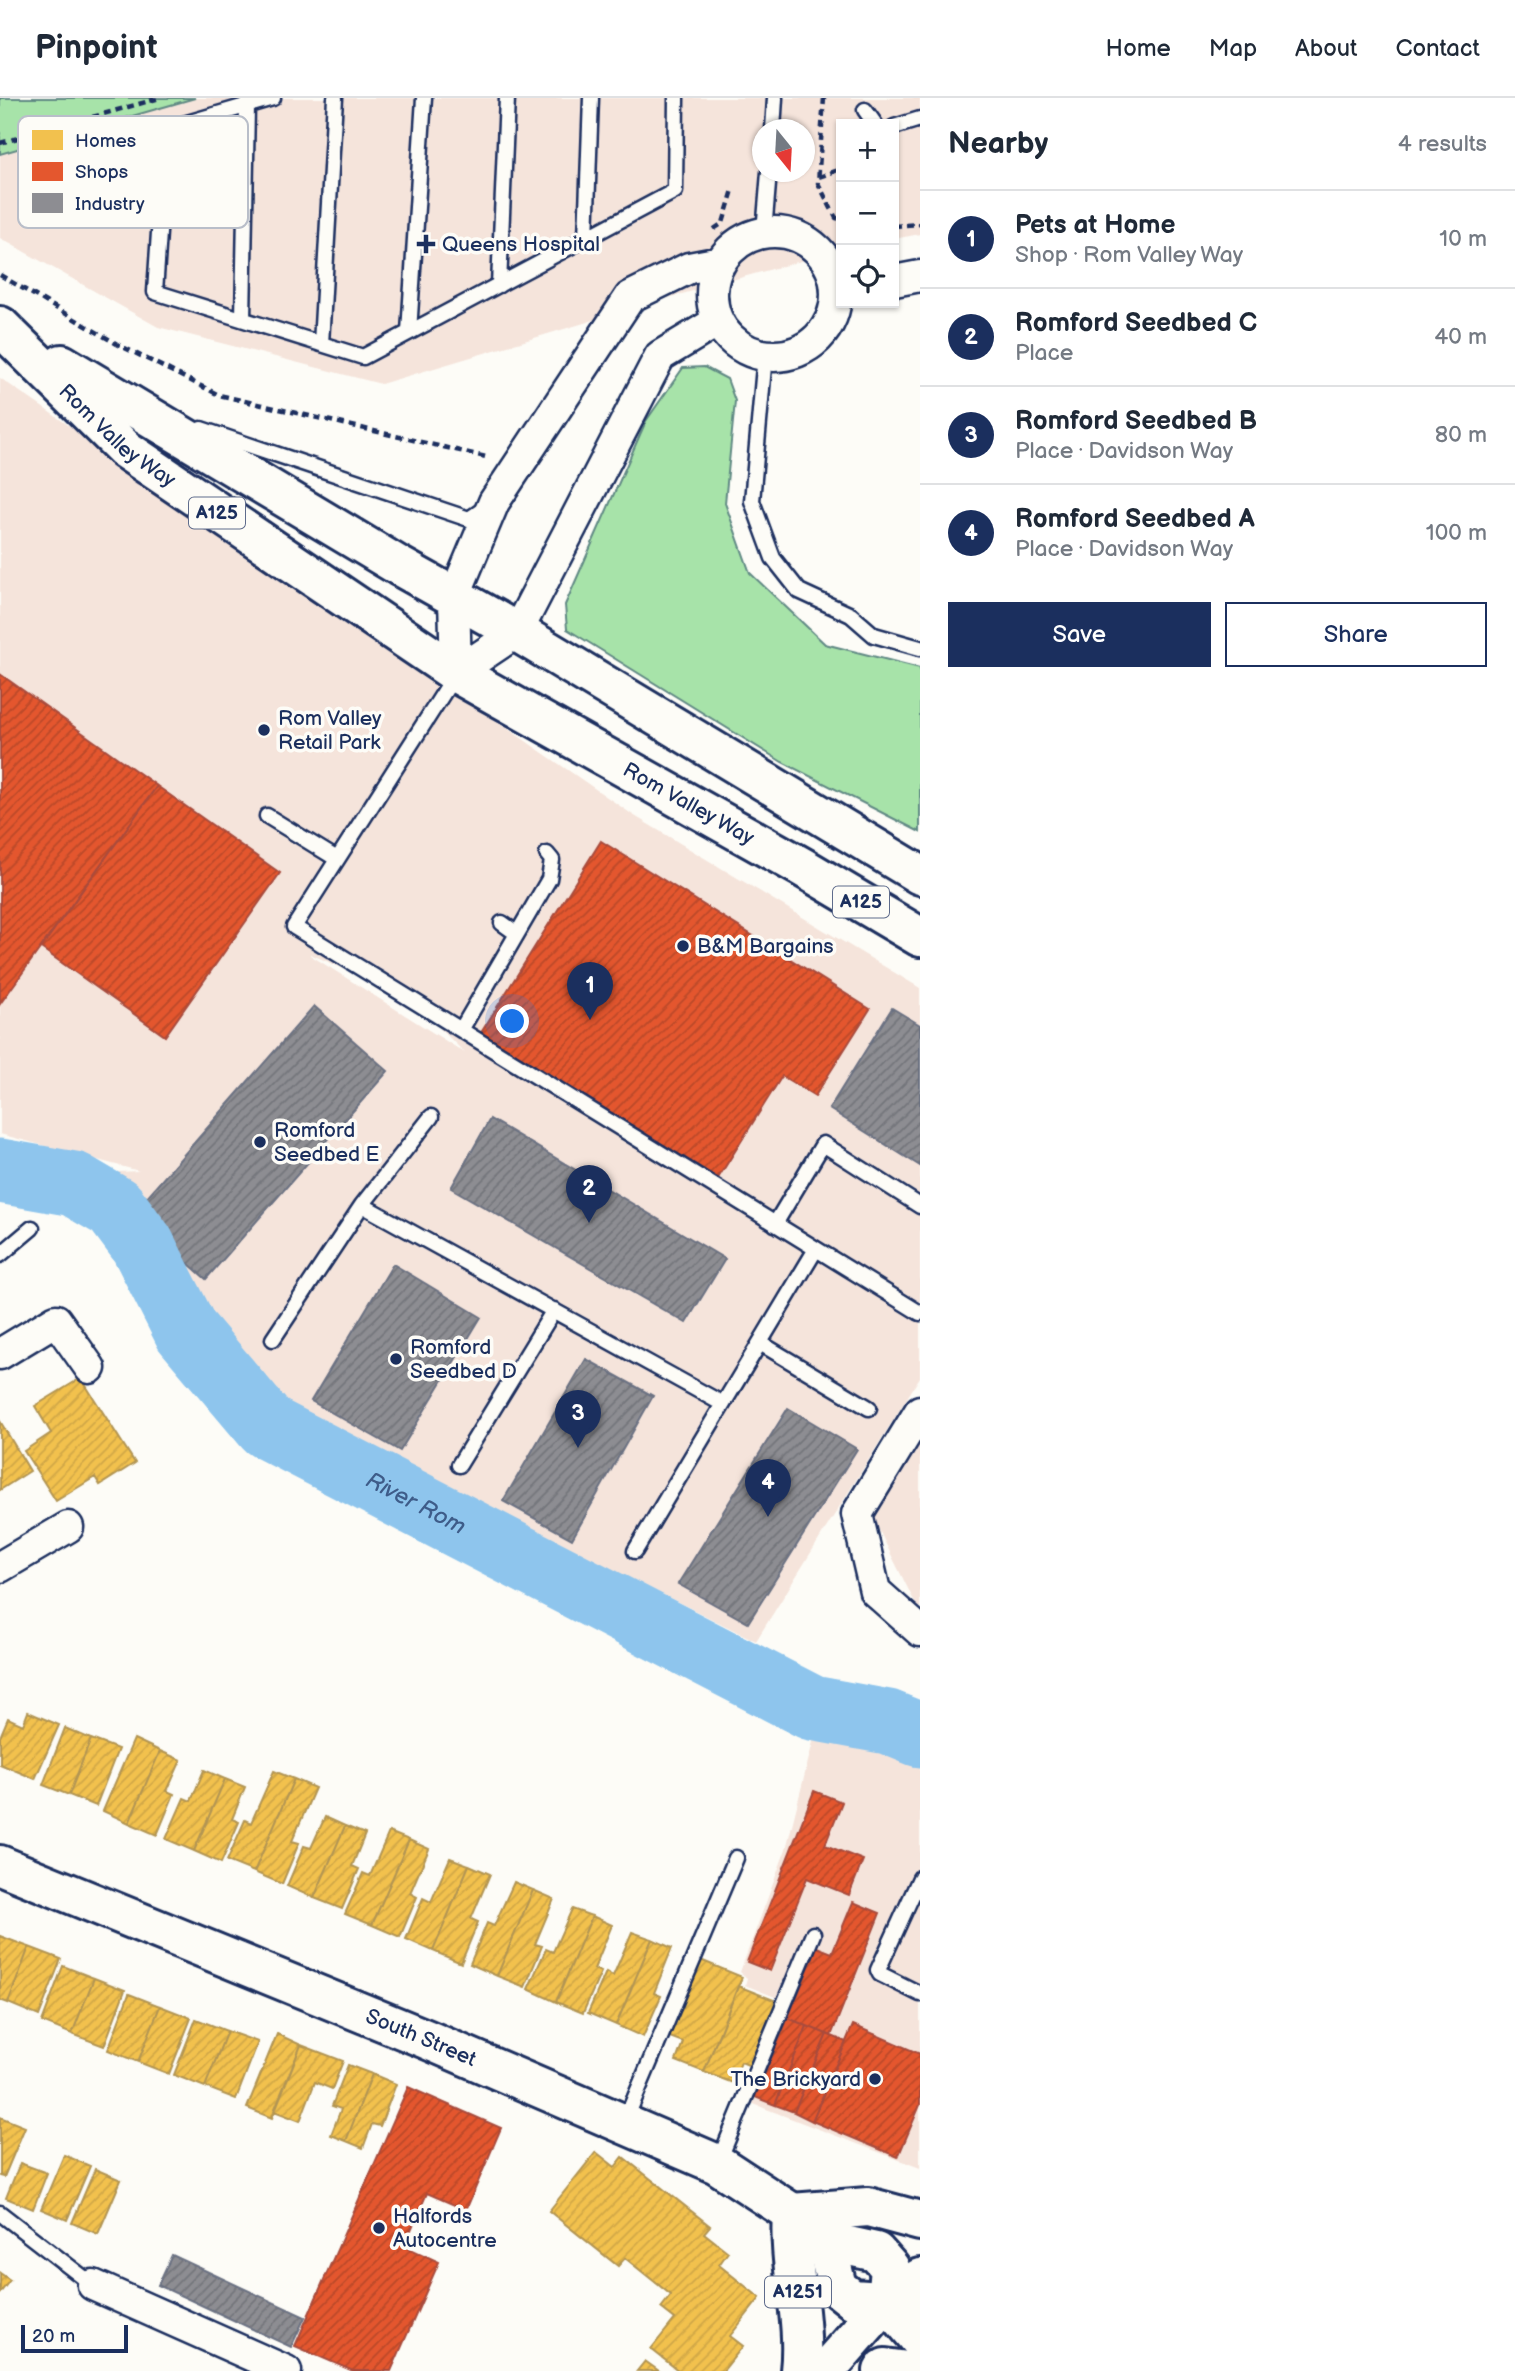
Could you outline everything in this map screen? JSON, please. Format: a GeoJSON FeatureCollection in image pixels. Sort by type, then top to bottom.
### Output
{"type":"FeatureCollection","features":[{"type":"Feature","properties":{"kind":"main road","name":"Rom Valley Way"},"geometry":{"type":"LineString","coordinates":[[0,324],[76,374],[517,632],[920,875]]}},
{"type":"Feature","properties":{"kind":"main road","name":"Rom Valley Way"},"geometry":{"type":"LineString","coordinates":[[0,324],[126,450],[456,673],[802,867],[920,937]]}},
{"type":"Feature","properties":{"kind":"main road","name":"South Street"},"geometry":{"type":"LineString","coordinates":[[0,1865],[625,2123],[717,2164],[792,2213],[826,2241],[876,2252],[890,2267],[904,2302]]}},
{"type":"Feature","properties":{"kind":"main road"},"geometry":{"type":"LineString","coordinates":[[792,2213],[868,2207],[920,2221]]}},
{"type":"Feature","properties":{"kind":"main road","name":"A1251"},"geometry":{"type":"LineString","coordinates":[[792,2213],[790,2245],[797,2279],[800,2371]]}},
{"type":"Feature","properties":{"kind":"main road"},"geometry":{"type":"LineString","coordinates":[[825,2371],[904,2302],[920,2278]]}},
{"type":"Feature","properties":{"kind":"main road"},"geometry":{"type":"LineString","coordinates":[[904,2302],[920,2340]]}},
{"type":"Feature","properties":{"kind":"main road"},"geometry":{"type":"LineString","coordinates":[[883,2371],[886,2368],[907,2371]]}},
{"type":"Feature","properties":{"kind":"street"},"geometry":{"type":"LineString","coordinates":[[836,279],[827,261],[811,243],[789,233],[764,232],[747,238],[721,262],[712,291],[718,321],[737,344],[765,355],[785,355],[803,348],[819,337],[830,321],[836,303]]}},
{"type":"Feature","properties":{"kind":"street"},"geometry":{"type":"LineString","coordinates":[[456,673],[454,597],[494,502],[630,297],[689,268],[721,262]]}},
{"type":"Feature","properties":{"kind":"street"},"geometry":{"type":"LineString","coordinates":[[899,280],[920,276]]}},
{"type":"Feature","properties":{"kind":"street"},"geometry":{"type":"LineString","coordinates":[[456,673],[517,632],[660,356],[718,321]]}},
{"type":"Feature","properties":{"kind":"street"},"geometry":{"type":"LineString","coordinates":[[0,1353],[56,1320],[90,1368]]}},
{"type":"Feature","properties":{"kind":"street"},"geometry":{"type":"LineString","coordinates":[[920,1411],[857,1514],[875,1591],[920,1631]]}},
{"type":"Feature","properties":{"kind":"street"},"geometry":{"type":"LineString","coordinates":[[0,1567],[68,1527]]}},
{"type":"Feature","properties":{"kind":"street"},"geometry":{"type":"LineString","coordinates":[[93,2285],[286,2371]]}},
{"type":"Feature","properties":{"kind":"lane"},"geometry":{"type":"LineString","coordinates":[[212,116],[273,98]]}},
{"type":"Feature","properties":{"kind":"lane"},"geometry":{"type":"LineString","coordinates":[[321,344],[335,98]]}},
{"type":"Feature","properties":{"kind":"lane"},"geometry":{"type":"LineString","coordinates":[[409,332],[424,98]]}},
{"type":"Feature","properties":{"kind":"lane"},"geometry":{"type":"LineString","coordinates":[[499,285],[507,98]]}},
{"type":"Feature","properties":{"kind":"lane"},"geometry":{"type":"LineString","coordinates":[[586,238],[591,98]]}},
{"type":"Feature","properties":{"kind":"lane"},"geometry":{"type":"LineString","coordinates":[[159,228],[155,292],[363,358],[675,191],[676,98]]}},
{"type":"Feature","properties":{"kind":"lane"},"geometry":{"type":"LineString","coordinates":[[774,119],[775,98]]}},
{"type":"Feature","properties":{"kind":"lane"},"geometry":{"type":"LineString","coordinates":[[247,106],[247,116]]}},
{"type":"Feature","properties":{"kind":"lane"},"geometry":{"type":"LineString","coordinates":[[865,110],[871,119]]}},
{"type":"Feature","properties":{"kind":"lane"},"geometry":{"type":"LineString","coordinates":[[899,125],[920,119]]}},
{"type":"Feature","properties":{"kind":"lane"},"geometry":{"type":"LineString","coordinates":[[764,232],[768,182]]}},
{"type":"Feature","properties":{"kind":"lane"},"geometry":{"type":"LineString","coordinates":[[243,319],[245,228]]}},
{"type":"Feature","properties":{"kind":"lane"},"geometry":{"type":"LineString","coordinates":[[765,355],[752,501],[773,558],[799,591],[851,615],[874,635],[920,648]]}},
{"type":"Feature","properties":{"kind":"lane"},"geometry":{"type":"LineString","coordinates":[[127,404],[469,519],[494,502]]}},
{"type":"Feature","properties":{"kind":"lane"},"geometry":{"type":"LineString","coordinates":[[456,673],[294,927],[920,1313]]}},
{"type":"Feature","properties":{"kind":"lane"},"geometry":{"type":"LineString","coordinates":[[267,816],[337,859]]}},
{"type":"Feature","properties":{"kind":"lane"},"geometry":{"type":"LineString","coordinates":[[461,1030],[549,878],[552,860],[547,854]]}},
{"type":"Feature","properties":{"kind":"lane"},"geometry":{"type":"LineString","coordinates":[[502,923],[516,933]]}},
{"type":"Feature","properties":{"kind":"lane"},"geometry":{"type":"LineString","coordinates":[[273,1339],[362,1205],[431,1117]]}},
{"type":"Feature","properties":{"kind":"lane"},"geometry":{"type":"LineString","coordinates":[[775,1224],[823,1144],[920,1206]]}},
{"type":"Feature","properties":{"kind":"lane"},"geometry":{"type":"LineString","coordinates":[[362,1205],[723,1404]]}},
{"type":"Feature","properties":{"kind":"lane"},"geometry":{"type":"LineString","coordinates":[[0,1255],[32,1228]]}},
{"type":"Feature","properties":{"kind":"lane"},"geometry":{"type":"LineString","coordinates":[[635,1551],[816,1249]]}},
{"type":"Feature","properties":{"kind":"lane"},"geometry":{"type":"LineString","coordinates":[[459,1465],[554,1310]]}},
{"type":"Feature","properties":{"kind":"lane"},"geometry":{"type":"LineString","coordinates":[[760,1343],[869,1408]]}},
{"type":"Feature","properties":{"kind":"lane"},"geometry":{"type":"LineString","coordinates":[[625,2123],[736,1858]]}},
{"type":"Feature","properties":{"kind":"lane"},"geometry":{"type":"LineString","coordinates":[[920,1878],[878,1970],[880,1974],[920,1994]]}},
{"type":"Feature","properties":{"kind":"lane"},"geometry":{"type":"LineString","coordinates":[[717,2164],[813,1934]]}},
{"type":"Feature","properties":{"kind":"lane"},"geometry":{"type":"LineString","coordinates":[[0,2213],[93,2285]]}},
{"type":"Feature","properties":{"kind":"path"},"geometry":{"type":"LineString","coordinates":[[96,116],[160,98]]}},
{"type":"Feature","properties":{"kind":"path"},"geometry":{"type":"LineString","coordinates":[[824,98],[818,183],[836,218]]}},
{"type":"Feature","properties":{"kind":"path"},"geometry":{"type":"LineString","coordinates":[[0,143],[18,138]]}},
{"type":"Feature","properties":{"kind":"path"},"geometry":{"type":"LineString","coordinates":[[819,178],[836,171]]}},
{"type":"Feature","properties":{"kind":"path"},"geometry":{"type":"LineString","coordinates":[[899,226],[920,224]]}},
{"type":"Feature","properties":{"kind":"shaded area","name":"Queens Hospital"},"geometry":{"type":"Polygon","coordinates":[[[195,98],[920,98],[920,234],[899,238],[899,119],[836,119],[836,251],[671,297],[381,384],[158,327],[0,238],[0,154],[18,149],[18,228],[248,228],[248,116],[132,116],[195,98]]]}},
{"type":"Feature","properties":{"kind":"shaded area"},"geometry":{"type":"Polygon","coordinates":[[[0,378],[633,815],[920,988],[920,1377],[756,1641],[261,1395],[178,1290],[118,1172],[139,1171],[0,1134],[0,378]],[[310,954],[465,1053],[407,996],[310,954]]]}},
{"type":"Feature","properties":{"kind":"shaded area"},"geometry":{"type":"Polygon","coordinates":[[[920,1444],[920,1613],[873,1518],[920,1444]]]}},
{"type":"Feature","properties":{"kind":"shaded area"},"geometry":{"type":"Polygon","coordinates":[[[818,1722],[920,1756],[920,2168],[751,2103],[788,2018],[780,1999],[745,1985],[747,1978],[740,1972],[786,1849],[818,1722]]]}},
{"type":"Feature","properties":{"kind":"green space"},"geometry":{"type":"Polygon","coordinates":[[[0,98],[195,98],[132,116],[18,116],[18,149],[0,154],[0,98]]]}},
{"type":"Feature","properties":{"kind":"green space"},"geometry":{"type":"Polygon","coordinates":[[[704,367],[727,379],[735,401],[725,503],[750,573],[825,644],[920,668],[920,832],[782,762],[567,629],[565,605],[646,421],[683,368],[704,367]]]}},
{"type":"Feature","properties":{"kind":"building: Homes"},"geometry":{"type":"Polygon","coordinates":[[[81,1378],[135,1463],[100,1485],[95,1477],[56,1501],[24,1451],[51,1433],[35,1406],[81,1378]]]}},
{"type":"Feature","properties":{"kind":"building: Homes"},"geometry":{"type":"Polygon","coordinates":[[[0,1421],[30,1471],[0,1490],[0,1421]]]}},
{"type":"Feature","properties":{"kind":"building: Homes"},"geometry":{"type":"Polygon","coordinates":[[[28,1712],[59,1725],[35,1779],[0,1764],[0,1737],[8,1718],[23,1725],[28,1712]]]}},
{"type":"Feature","properties":{"kind":"building: Homes"},"geometry":{"type":"Polygon","coordinates":[[[65,1728],[91,1739],[69,1795],[43,1785],[65,1728]]]}},
{"type":"Feature","properties":{"kind":"building: Homes"},"geometry":{"type":"Polygon","coordinates":[[[91,1739],[118,1749],[96,1806],[69,1795],[91,1739]]]}},
{"type":"Feature","properties":{"kind":"building: Homes"},"geometry":{"type":"Polygon","coordinates":[[[134,1739],[160,1751],[129,1823],[103,1811],[134,1739]]]}},
{"type":"Feature","properties":{"kind":"building: Homes"},"geometry":{"type":"Polygon","coordinates":[[[160,1751],[181,1760],[167,1791],[174,1794],[157,1835],[129,1823],[160,1751]]]}},
{"type":"Feature","properties":{"kind":"building: Homes"},"geometry":{"type":"Polygon","coordinates":[[[204,1770],[225,1779],[194,1851],[166,1839],[184,1798],[191,1801],[204,1770]]]}},
{"type":"Feature","properties":{"kind":"building: Homes"},"geometry":{"type":"Polygon","coordinates":[[[274,1771],[294,1779],[254,1872],[227,1861],[245,1820],[251,1823],[274,1771]]]}},
{"type":"Feature","properties":{"kind":"building: Homes"},"geometry":{"type":"Polygon","coordinates":[[[225,1779],[245,1787],[232,1819],[239,1822],[221,1863],[194,1851],[225,1779]]]}},
{"type":"Feature","properties":{"kind":"building: Homes"},"geometry":{"type":"Polygon","coordinates":[[[294,1779],[315,1788],[292,1841],[299,1843],[282,1884],[254,1872],[294,1779]]]}},
{"type":"Feature","properties":{"kind":"building: Homes"},"geometry":{"type":"Polygon","coordinates":[[[325,1817],[345,1826],[314,1898],[287,1886],[304,1846],[311,1848],[325,1817]]]}},
{"type":"Feature","properties":{"kind":"building: Homes"},"geometry":{"type":"Polygon","coordinates":[[[345,1826],[365,1834],[352,1866],[359,1869],[342,1909],[314,1898],[345,1826]]]}},
{"type":"Feature","properties":{"kind":"building: Homes"},"geometry":{"type":"Polygon","coordinates":[[[389,1832],[409,1840],[372,1925],[345,1914],[363,1873],[370,1876],[389,1832]]]}},
{"type":"Feature","properties":{"kind":"building: Homes"},"geometry":{"type":"Polygon","coordinates":[[[409,1840],[429,1849],[410,1893],[417,1897],[400,1937],[372,1925],[409,1840]]]}},
{"type":"Feature","properties":{"kind":"building: Homes"},"geometry":{"type":"Polygon","coordinates":[[[450,1858],[469,1865],[433,1951],[406,1939],[423,1898],[431,1902],[450,1858]]]}},
{"type":"Feature","properties":{"kind":"building: Homes"},"geometry":{"type":"Polygon","coordinates":[[[469,1865],[490,1874],[471,1919],[478,1922],[461,1963],[433,1951],[469,1865]]]}},
{"type":"Feature","properties":{"kind":"building: Homes"},"geometry":{"type":"Polygon","coordinates":[[[514,1882],[533,1890],[497,1976],[470,1964],[487,1923],[494,1926],[514,1882]]]}},
{"type":"Feature","properties":{"kind":"building: Homes"},"geometry":{"type":"Polygon","coordinates":[[[533,1890],[554,1899],[535,1944],[542,1946],[525,1987],[497,1976],[533,1890]]]}},
{"type":"Feature","properties":{"kind":"building: Homes"},"geometry":{"type":"Polygon","coordinates":[[[572,1909],[592,1916],[556,2002],[528,1989],[546,1949],[553,1952],[572,1909]]]}},
{"type":"Feature","properties":{"kind":"building: Homes"},"geometry":{"type":"Polygon","coordinates":[[[592,1916],[612,1925],[594,1969],[601,1972],[583,2013],[556,2002],[592,1916]]]}},
{"type":"Feature","properties":{"kind":"building: Homes"},"geometry":{"type":"Polygon","coordinates":[[[632,1932],[652,1939],[616,2025],[588,2013],[606,1972],[613,1976],[632,1932]]]}},
{"type":"Feature","properties":{"kind":"building: Homes"},"geometry":{"type":"Polygon","coordinates":[[[0,1936],[29,1947],[8,2003],[0,2000],[0,1936]]]}},
{"type":"Feature","properties":{"kind":"building: Homes"},"geometry":{"type":"Polygon","coordinates":[[[652,1939],[672,1948],[654,1993],[661,1996],[643,2037],[616,2025],[652,1939]]]}},
{"type":"Feature","properties":{"kind":"building: Homes"},"geometry":{"type":"Polygon","coordinates":[[[29,1947],[61,1959],[39,2016],[8,2003],[29,1947]]]}},
{"type":"Feature","properties":{"kind":"building: Homes"},"geometry":{"type":"Polygon","coordinates":[[[698,1959],[742,1977],[704,2072],[676,2061],[683,2042],[667,2036],[698,1959]]]}},
{"type":"Feature","properties":{"kind":"building: Homes"},"geometry":{"type":"Polygon","coordinates":[[[63,1966],[94,1978],[72,2034],[42,2022],[63,1966]]]}},
{"type":"Feature","properties":{"kind":"building: Homes"},"geometry":{"type":"Polygon","coordinates":[[[94,1978],[125,1990],[104,2046],[72,2034],[94,1978]]]}},
{"type":"Feature","properties":{"kind":"building: Homes"},"geometry":{"type":"Polygon","coordinates":[[[738,1986],[779,2002],[753,2067],[741,2062],[733,2083],[704,2072],[738,1986]]]}},
{"type":"Feature","properties":{"kind":"building: Homes"},"geometry":{"type":"Polygon","coordinates":[[[129,1994],[160,2006],[138,2062],[108,2050],[129,1994]]]}},
{"type":"Feature","properties":{"kind":"building: Homes"},"geometry":{"type":"Polygon","coordinates":[[[160,2006],[191,2018],[169,2074],[138,2062],[160,2006]]]}},
{"type":"Feature","properties":{"kind":"building: Homes"},"geometry":{"type":"Polygon","coordinates":[[[196,2019],[227,2031],[205,2087],[174,2075],[196,2019]]]}},
{"type":"Feature","properties":{"kind":"building: Homes"},"geometry":{"type":"Polygon","coordinates":[[[227,2031],[258,2042],[236,2099],[205,2087],[227,2031]]]}},
{"type":"Feature","properties":{"kind":"building: Homes"},"geometry":{"type":"Polygon","coordinates":[[[277,2034],[301,2045],[272,2118],[247,2108],[277,2034]]]}},
{"type":"Feature","properties":{"kind":"building: Homes"},"geometry":{"type":"Polygon","coordinates":[[[301,2045],[343,2061],[332,2089],[315,2082],[300,2121],[274,2111],[301,2045]]]}},
{"type":"Feature","properties":{"kind":"building: Homes"},"geometry":{"type":"Polygon","coordinates":[[[348,2065],[372,2074],[346,2141],[331,2135],[341,2109],[332,2106],[348,2065]]]}},
{"type":"Feature","properties":{"kind":"building: Homes"},"geometry":{"type":"Polygon","coordinates":[[[372,2074],[396,2084],[380,2126],[372,2124],[363,2148],[346,2141],[372,2074]]]}},
{"type":"Feature","properties":{"kind":"building: Homes"},"geometry":{"type":"Polygon","coordinates":[[[0,2117],[25,2127],[4,2177],[0,2176],[0,2117]]]}},
{"type":"Feature","properties":{"kind":"building: Homes"},"geometry":{"type":"Polygon","coordinates":[[[596,2152],[615,2167],[623,2157],[710,2226],[704,2233],[728,2252],[719,2265],[760,2298],[730,2336],[743,2346],[723,2371],[679,2371],[651,2349],[675,2319],[661,2308],[671,2295],[625,2258],[618,2266],[549,2211],[596,2152]]]}},
{"type":"Feature","properties":{"kind":"building: Homes"},"geometry":{"type":"Polygon","coordinates":[[[64,2155],[90,2166],[67,2220],[41,2209],[64,2155]]]}},
{"type":"Feature","properties":{"kind":"building: Homes"},"geometry":{"type":"Polygon","coordinates":[[[20,2163],[47,2173],[33,2209],[6,2198],[20,2163]]]}},
{"type":"Feature","properties":{"kind":"building: Homes"},"geometry":{"type":"Polygon","coordinates":[[[95,2169],[121,2180],[98,2234],[72,2223],[95,2169]]]}},
{"type":"Feature","properties":{"kind":"building: Homes"},"geometry":{"type":"Polygon","coordinates":[[[0,2273],[10,2280],[0,2293],[0,2273]]]}},
{"type":"Feature","properties":{"kind":"building: Homes"},"geometry":{"type":"Polygon","coordinates":[[[645,2361],[659,2371],[637,2371],[645,2361]]]}},
{"type":"Feature","properties":{"kind":"building: Shops"},"geometry":{"type":"Polygon","coordinates":[[[0,674],[157,786],[0,1004],[0,674]]]}},
{"type":"Feature","properties":{"kind":"building: Shops"},"geometry":{"type":"Polygon","coordinates":[[[157,786],[280,873],[165,1036],[41,948],[157,786]]]}},
{"type":"Feature","properties":{"kind":"building: Shops"},"geometry":{"type":"Polygon","coordinates":[[[601,841],[870,1009],[815,1096],[782,1076],[715,1183],[479,1036],[601,841]]]}},
{"type":"Feature","properties":{"kind":"building: Shops"},"geometry":{"type":"Polygon","coordinates":[[[814,1791],[842,1802],[825,1845],[863,1860],[849,1895],[807,1878],[770,1971],[747,1962],[814,1791]]]}},
{"type":"Feature","properties":{"kind":"building: Shops"},"geometry":{"type":"Polygon","coordinates":[[[853,1902],[880,1913],[831,2036],[788,2018],[817,1947],[832,1953],[853,1902]]]}},
{"type":"Feature","properties":{"kind":"building: Shops"},"geometry":{"type":"Polygon","coordinates":[[[788,2018],[807,2026],[775,2105],[755,2097],[788,2018]]]}},
{"type":"Feature","properties":{"kind":"building: Shops","name":"The Brickyard"},"geometry":{"type":"Polygon","coordinates":[[[853,2025],[920,2054],[920,2105],[898,2157],[812,2121],[853,2025]]]}},
{"type":"Feature","properties":{"kind":"building: Shops"},"geometry":{"type":"Polygon","coordinates":[[[807,2026],[827,2034],[794,2112],[775,2105],[807,2026]]]}},
{"type":"Feature","properties":{"kind":"building: Shops"},"geometry":{"type":"Polygon","coordinates":[[[827,2034],[846,2042],[812,2121],[794,2112],[827,2034]]]}},
{"type":"Feature","properties":{"kind":"building: Shops","name":"Halfords Autocentre"},"geometry":{"type":"Polygon","coordinates":[[[408,2087],[501,2128],[466,2210],[427,2193],[404,2246],[439,2262],[391,2371],[353,2371],[295,2346],[408,2087]]]}},
{"type":"Feature","properties":{"kind":"building: Industry","name":"Romford Seedbed E"},"geometry":{"type":"Polygon","coordinates":[[[314,1006],[388,1071],[206,1279],[132,1214],[314,1006]]]}},
{"type":"Feature","properties":{"kind":"building: Industry"},"geometry":{"type":"Polygon","coordinates":[[[892,1008],[920,1025],[920,1166],[829,1109],[892,1008]]]}},
{"type":"Feature","properties":{"kind":"building: Industry"},"geometry":{"type":"Polygon","coordinates":[[[490,1119],[725,1259],[686,1323],[451,1188],[490,1119]]]}},
{"type":"Feature","properties":{"kind":"building: Industry","name":"Romford Seedbed D"},"geometry":{"type":"Polygon","coordinates":[[[393,1264],[481,1317],[400,1451],[311,1401],[393,1264]]]}},
{"type":"Feature","properties":{"kind":"building: Industry"},"geometry":{"type":"Polygon","coordinates":[[[586,1359],[653,1396],[572,1539],[503,1501],[586,1359]]]}},
{"type":"Feature","properties":{"kind":"building: Industry"},"geometry":{"type":"Polygon","coordinates":[[[788,1408],[857,1449],[748,1623],[678,1584],[788,1408]]]}},
{"type":"Feature","properties":{"kind":"building: Industry"},"geometry":{"type":"Polygon","coordinates":[[[172,2255],[305,2317],[291,2347],[158,2285],[172,2255]]]}},
{"type":"Feature","properties":{"kind":"waterway","name":"River Rom"},"geometry":{"type":"LineString","coordinates":[[0,1171],[74,1184],[115,1208],[142,1244],[186,1331],[267,1427],[812,1708],[888,1722],[920,1735]]}},
{"type":"Feature","properties":{"kind":"place","name":"Queens Hospital"},"geometry":{"type":"Point","coordinates":[426,244]}},
{"type":"Feature","properties":{"kind":"place","name":"Rom Valley Retail Park"},"geometry":{"type":"Point","coordinates":[264,730]}},
{"type":"Feature","properties":{"kind":"place","name":"B&M Bargains"},"geometry":{"type":"Point","coordinates":[683,946]}},
{"type":"Feature","properties":{"kind":"place","name":"Pets at Home"},"geometry":{"type":"Point","coordinates":[590,1020]}},
{"type":"Feature","properties":{"kind":"place","name":"Romford Seedbed E"},"geometry":{"type":"Point","coordinates":[260,1142]}},
{"type":"Feature","properties":{"kind":"place","name":"Romford Seedbed C"},"geometry":{"type":"Point","coordinates":[589,1223]}},
{"type":"Feature","properties":{"kind":"place","name":"Romford Seedbed D"},"geometry":{"type":"Point","coordinates":[396,1359]}},
{"type":"Feature","properties":{"kind":"place","name":"Romford Seedbed B"},"geometry":{"type":"Point","coordinates":[578,1448]}},
{"type":"Feature","properties":{"kind":"place","name":"Romford Seedbed A"},"geometry":{"type":"Point","coordinates":[768,1517]}},
{"type":"Feature","properties":{"kind":"place","name":"The Brickyard"},"geometry":{"type":"Point","coordinates":[875,2079]}},
{"type":"Feature","properties":{"kind":"place","name":"Halfords Autocentre"},"geometry":{"type":"Point","coordinates":[379,2228]}}]}
